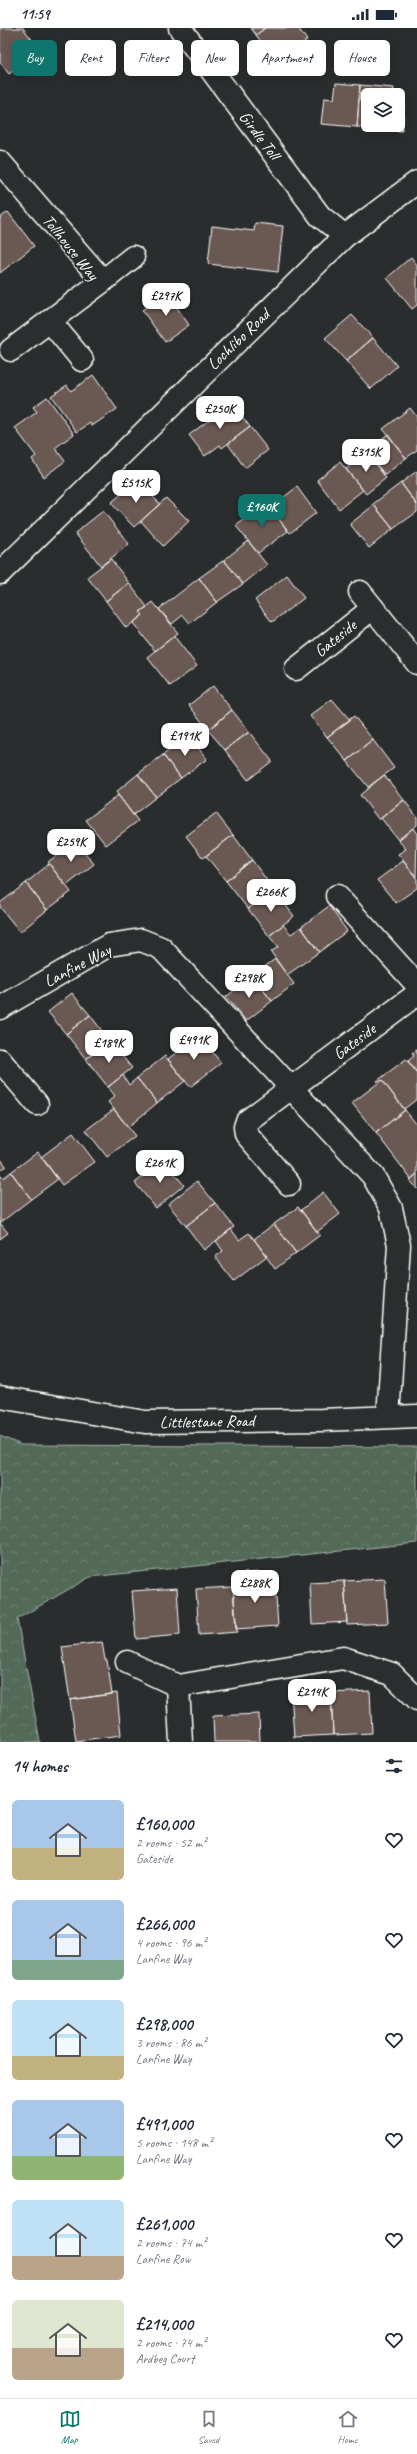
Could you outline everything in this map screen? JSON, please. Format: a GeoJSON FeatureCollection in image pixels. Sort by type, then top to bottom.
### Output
{"type":"FeatureCollection","features":[{"type":"Feature","properties":{"kind":"street","name":"Girdle Toll"},"geometry":{"type":"LineString","coordinates":[[180,28],[320,216],[345,236]]}},
{"type":"Feature","properties":{"kind":"street","name":"Tollhouse Way"},"geometry":{"type":"LineString","coordinates":[[0,162],[103,281],[11,350]]}},
{"type":"Feature","properties":{"kind":"street","name":"Lochlibo Road"},"geometry":{"type":"LineString","coordinates":[[0,573],[345,236],[417,182]]}},
{"type":"Feature","properties":{"kind":"street"},"geometry":{"type":"LineString","coordinates":[[103,281],[133,257]]}},
{"type":"Feature","properties":{"kind":"street"},"geometry":{"type":"LineString","coordinates":[[50,321],[82,360]]}},
{"type":"Feature","properties":{"kind":"street","name":"Gateside"},"geometry":{"type":"LineString","coordinates":[[296,669],[367,600],[417,663]]}},
{"type":"Feature","properties":{"kind":"street"},"geometry":{"type":"LineString","coordinates":[[337,896],[417,985]]}},
{"type":"Feature","properties":{"kind":"street","name":"Lanfine Way"},"geometry":{"type":"LineString","coordinates":[[0,1008],[109,946],[141,940],[161,948],[373,1176],[390,1208],[399,1245],[408,1254],[388,1417]]}},
{"type":"Feature","properties":{"kind":"street","name":"Gateside"},"geometry":{"type":"LineString","coordinates":[[290,1184],[246,1134],[245,1128],[247,1121],[417,994]]}},
{"type":"Feature","properties":{"kind":"street"},"geometry":{"type":"LineString","coordinates":[[0,1060],[37,1104]]}},
{"type":"Feature","properties":{"kind":"street","name":"Littlestane Road"},"geometry":{"type":"LineString","coordinates":[[0,1397],[145,1422],[417,1416]]}},
{"type":"Feature","properties":{"kind":"street"},"geometry":{"type":"LineString","coordinates":[[127,1662],[178,1686],[344,1658],[392,1674],[417,1699]]}},
{"type":"Feature","properties":{"kind":"street"},"geometry":{"type":"LineString","coordinates":[[178,1686],[181,1742]]}},
{"type":"Feature","properties":{"kind":"green space"},"geometry":{"type":"Polygon","coordinates":[[[0,1436],[21,1445],[417,1447],[417,1543],[90,1577],[17,1619],[40,1742],[0,1742],[0,1436]]]}},
{"type":"Feature","properties":{"kind":"building"},"geometry":{"type":"Polygon","coordinates":[[[0,28],[23,28],[32,40],[12,40],[12,72],[9,74],[0,62],[0,28]]]}},
{"type":"Feature","properties":{"kind":"building"},"geometry":{"type":"Polygon","coordinates":[[[251,28],[265,28],[256,35],[251,28]]]}},
{"type":"Feature","properties":{"kind":"building"},"geometry":{"type":"Polygon","coordinates":[[[265,28],[298,28],[307,40],[260,40],[256,35],[265,28]]]}},
{"type":"Feature","properties":{"kind":"building"},"geometry":{"type":"Polygon","coordinates":[[[336,83],[360,85],[357,127],[321,124],[324,98],[334,99],[336,83]]]}},
{"type":"Feature","properties":{"kind":"building"},"geometry":{"type":"Polygon","coordinates":[[[360,85],[394,88],[361,88],[361,127],[357,127],[360,85]]]}},
{"type":"Feature","properties":{"kind":"building"},"geometry":{"type":"Polygon","coordinates":[[[8,212],[34,246],[0,273],[0,218],[8,212]]]}},
{"type":"Feature","properties":{"kind":"building"},"geometry":{"type":"Polygon","coordinates":[[[255,223],[283,226],[278,272],[208,264],[212,226],[254,231],[255,223]]]}},
{"type":"Feature","properties":{"kind":"building"},"geometry":{"type":"Polygon","coordinates":[[[411,257],[417,265],[417,305],[412,309],[387,278],[411,257]]]}},
{"type":"Feature","properties":{"kind":"building"},"geometry":{"type":"Polygon","coordinates":[[[167,293],[189,325],[165,342],[142,310],[167,293]]]}},
{"type":"Feature","properties":{"kind":"building"},"geometry":{"type":"Polygon","coordinates":[[[352,315],[373,338],[346,361],[325,338],[352,315]]]}},
{"type":"Feature","properties":{"kind":"building"},"geometry":{"type":"Polygon","coordinates":[[[373,338],[397,366],[371,389],[346,361],[373,338]]]}},
{"type":"Feature","properties":{"kind":"building"},"geometry":{"type":"Polygon","coordinates":[[[93,375],[117,409],[92,426],[90,423],[77,432],[51,396],[67,385],[71,391],[93,375]]]}},
{"type":"Feature","properties":{"kind":"building"},"geometry":{"type":"Polygon","coordinates":[[[47,397],[74,434],[55,448],[65,461],[44,477],[32,459],[36,456],[15,428],[37,412],[33,407],[47,397]]]}},
{"type":"Feature","properties":{"kind":"building"},"geometry":{"type":"Polygon","coordinates":[[[232,403],[250,427],[222,448],[220,445],[205,456],[189,435],[232,403]]]}},
{"type":"Feature","properties":{"kind":"building"},"geometry":{"type":"Polygon","coordinates":[[[410,408],[417,417],[417,450],[406,458],[383,429],[410,408]]]}},
{"type":"Feature","properties":{"kind":"building"},"geometry":{"type":"Polygon","coordinates":[[[250,427],[268,450],[245,468],[228,444],[250,427]]]}},
{"type":"Feature","properties":{"kind":"building"},"geometry":{"type":"Polygon","coordinates":[[[388,434],[406,458],[385,475],[366,451],[388,434]]]}},
{"type":"Feature","properties":{"kind":"building"},"geometry":{"type":"Polygon","coordinates":[[[367,452],[386,478],[366,494],[346,469],[367,452]]]}},
{"type":"Feature","properties":{"kind":"building"},"geometry":{"type":"Polygon","coordinates":[[[340,462],[363,490],[339,509],[317,480],[340,462]]]}},
{"type":"Feature","properties":{"kind":"building"},"geometry":{"type":"Polygon","coordinates":[[[417,471],[417,505],[401,483],[417,471]]]}},
{"type":"Feature","properties":{"kind":"building"},"geometry":{"type":"Polygon","coordinates":[[[137,480],[160,504],[134,527],[111,503],[137,480]]]}},
{"type":"Feature","properties":{"kind":"building"},"geometry":{"type":"Polygon","coordinates":[[[401,483],[417,505],[417,512],[393,529],[373,504],[401,483]]]}},
{"type":"Feature","properties":{"kind":"building"},"geometry":{"type":"Polygon","coordinates":[[[297,487],[316,513],[290,533],[270,508],[297,487]]]}},
{"type":"Feature","properties":{"kind":"building"},"geometry":{"type":"Polygon","coordinates":[[[166,498],[189,521],[163,546],[141,521],[166,498]]]}},
{"type":"Feature","properties":{"kind":"building"},"geometry":{"type":"Polygon","coordinates":[[[266,503],[288,531],[258,553],[236,526],[266,503]]]}},
{"type":"Feature","properties":{"kind":"building"},"geometry":{"type":"Polygon","coordinates":[[[374,505],[393,529],[369,548],[350,524],[374,505]]]}},
{"type":"Feature","properties":{"kind":"building"},"geometry":{"type":"Polygon","coordinates":[[[103,511],[129,544],[101,566],[75,533],[103,511]]]}},
{"type":"Feature","properties":{"kind":"building"},"geometry":{"type":"Polygon","coordinates":[[[248,541],[267,565],[243,584],[224,560],[248,541]]]}},
{"type":"Feature","properties":{"kind":"building"},"geometry":{"type":"Polygon","coordinates":[[[111,559],[129,583],[106,601],[87,577],[111,559]]]}},
{"type":"Feature","properties":{"kind":"building"},"geometry":{"type":"Polygon","coordinates":[[[224,560],[243,584],[217,602],[199,578],[224,560]]]}},
{"type":"Feature","properties":{"kind":"building"},"geometry":{"type":"Polygon","coordinates":[[[287,575],[304,598],[272,622],[255,600],[287,575]]]}},
{"type":"Feature","properties":{"kind":"building"},"geometry":{"type":"Polygon","coordinates":[[[199,578],[217,602],[190,623],[183,615],[172,624],[159,609],[199,578]]]}},
{"type":"Feature","properties":{"kind":"building"},"geometry":{"type":"Polygon","coordinates":[[[129,583],[147,607],[140,612],[143,615],[126,628],[106,601],[129,583]]]}},
{"type":"Feature","properties":{"kind":"building"},"geometry":{"type":"Polygon","coordinates":[[[153,602],[178,633],[155,651],[133,623],[143,615],[140,612],[153,602]]]}},
{"type":"Feature","properties":{"kind":"building"},"geometry":{"type":"Polygon","coordinates":[[[174,636],[197,666],[170,686],[147,657],[174,636]]]}},
{"type":"Feature","properties":{"kind":"building"},"geometry":{"type":"Polygon","coordinates":[[[213,686],[232,710],[208,730],[189,705],[213,686]]]}},
{"type":"Feature","properties":{"kind":"building"},"geometry":{"type":"Polygon","coordinates":[[[332,699],[350,720],[327,737],[310,716],[332,699]]]}},
{"type":"Feature","properties":{"kind":"building"},"geometry":{"type":"Polygon","coordinates":[[[232,710],[249,732],[225,750],[208,730],[232,710]]]}},
{"type":"Feature","properties":{"kind":"building"},"geometry":{"type":"Polygon","coordinates":[[[354,716],[373,740],[347,761],[327,737],[354,716]]]}},
{"type":"Feature","properties":{"kind":"building"},"geometry":{"type":"Polygon","coordinates":[[[249,732],[272,761],[248,780],[225,750],[249,732]]]}},
{"type":"Feature","properties":{"kind":"building"},"geometry":{"type":"Polygon","coordinates":[[[189,736],[207,759],[181,778],[163,755],[189,736]]]}},
{"type":"Feature","properties":{"kind":"building"},"geometry":{"type":"Polygon","coordinates":[[[373,740],[394,768],[368,787],[347,761],[373,740]]]}},
{"type":"Feature","properties":{"kind":"building"},"geometry":{"type":"Polygon","coordinates":[[[163,755],[181,778],[156,797],[138,774],[163,755]]]}},
{"type":"Feature","properties":{"kind":"building"},"geometry":{"type":"Polygon","coordinates":[[[138,774],[156,797],[133,815],[116,792],[138,774]]]}},
{"type":"Feature","properties":{"kind":"building"},"geometry":{"type":"Polygon","coordinates":[[[384,775],[404,800],[379,820],[360,795],[384,775]]]}},
{"type":"Feature","properties":{"kind":"building"},"geometry":{"type":"Polygon","coordinates":[[[118,795],[138,821],[106,845],[86,820],[118,795]]]}},
{"type":"Feature","properties":{"kind":"building"},"geometry":{"type":"Polygon","coordinates":[[[404,800],[417,817],[417,825],[398,840],[381,818],[404,800]]]}},
{"type":"Feature","properties":{"kind":"building"},"geometry":{"type":"Polygon","coordinates":[[[216,813],[233,835],[203,858],[186,836],[216,813]]]}},
{"type":"Feature","properties":{"kind":"building"},"geometry":{"type":"Polygon","coordinates":[[[413,828],[417,834],[416,877],[398,854],[406,849],[398,840],[413,828]]]}},
{"type":"Feature","properties":{"kind":"building"},"geometry":{"type":"Polygon","coordinates":[[[233,835],[252,860],[226,881],[206,856],[233,835]]]}},
{"type":"Feature","properties":{"kind":"building"},"geometry":{"type":"Polygon","coordinates":[[[76,841],[94,864],[66,886],[48,862],[76,841]]]}},
{"type":"Feature","properties":{"kind":"building"},"geometry":{"type":"Polygon","coordinates":[[[252,860],[274,890],[248,909],[226,881],[252,860]]]}},
{"type":"Feature","properties":{"kind":"building"},"geometry":{"type":"Polygon","coordinates":[[[403,861],[417,879],[417,888],[396,903],[377,880],[403,861]]]}},
{"type":"Feature","properties":{"kind":"building"},"geometry":{"type":"Polygon","coordinates":[[[49,864],[71,892],[47,910],[26,883],[49,864]]]}},
{"type":"Feature","properties":{"kind":"building"},"geometry":{"type":"Polygon","coordinates":[[[26,883],[47,910],[20,932],[0,907],[0,903],[26,883]]]}},
{"type":"Feature","properties":{"kind":"building"},"geometry":{"type":"Polygon","coordinates":[[[274,890],[294,916],[269,936],[248,909],[274,890]]]}},
{"type":"Feature","properties":{"kind":"building"},"geometry":{"type":"Polygon","coordinates":[[[329,906],[347,931],[319,952],[301,927],[329,906]]]}},
{"type":"Feature","properties":{"kind":"building"},"geometry":{"type":"Polygon","coordinates":[[[283,925],[291,934],[301,927],[319,952],[287,975],[271,952],[278,947],[269,936],[283,925]]]}},
{"type":"Feature","properties":{"kind":"building"},"geometry":{"type":"Polygon","coordinates":[[[275,959],[294,984],[272,1001],[252,976],[275,959]]]}},
{"type":"Feature","properties":{"kind":"building"},"geometry":{"type":"Polygon","coordinates":[[[252,976],[272,1001],[246,1021],[226,997],[252,976]]]}},
{"type":"Feature","properties":{"kind":"building"},"geometry":{"type":"Polygon","coordinates":[[[72,993],[90,1015],[66,1034],[48,1012],[72,993]]]}},
{"type":"Feature","properties":{"kind":"building"},"geometry":{"type":"Polygon","coordinates":[[[90,1015],[109,1040],[86,1059],[66,1034],[90,1015]]]}},
{"type":"Feature","properties":{"kind":"building"},"geometry":{"type":"Polygon","coordinates":[[[199,1035],[221,1063],[190,1087],[168,1059],[199,1035]]]}},
{"type":"Feature","properties":{"kind":"building"},"geometry":{"type":"Polygon","coordinates":[[[109,1040],[132,1068],[108,1087],[86,1059],[109,1040]]]}},
{"type":"Feature","properties":{"kind":"building"},"geometry":{"type":"Polygon","coordinates":[[[417,1050],[417,1073],[408,1061],[414,1056],[412,1053],[417,1050]]]}},
{"type":"Feature","properties":{"kind":"building"},"geometry":{"type":"Polygon","coordinates":[[[165,1056],[185,1081],[157,1103],[137,1078],[165,1056]]]}},
{"type":"Feature","properties":{"kind":"building"},"geometry":{"type":"Polygon","coordinates":[[[406,1059],[417,1073],[417,1099],[404,1109],[382,1080],[379,1083],[377,1081],[406,1059]]]}},
{"type":"Feature","properties":{"kind":"building"},"geometry":{"type":"Polygon","coordinates":[[[123,1075],[129,1085],[137,1078],[157,1103],[128,1127],[108,1102],[115,1096],[108,1087],[123,1075]]]}},
{"type":"Feature","properties":{"kind":"building"},"geometry":{"type":"Polygon","coordinates":[[[382,1080],[405,1110],[376,1133],[352,1103],[382,1080]]]}},
{"type":"Feature","properties":{"kind":"building"},"geometry":{"type":"Polygon","coordinates":[[[114,1109],[135,1136],[107,1157],[86,1130],[114,1109]]]}},
{"type":"Feature","properties":{"kind":"building"},"geometry":{"type":"Polygon","coordinates":[[[405,1110],[417,1125],[417,1174],[411,1179],[376,1133],[405,1110]]]}},
{"type":"Feature","properties":{"kind":"building"},"geometry":{"type":"Polygon","coordinates":[[[73,1133],[95,1162],[62,1185],[41,1157],[73,1133]]]}},
{"type":"Feature","properties":{"kind":"building"},"geometry":{"type":"Polygon","coordinates":[[[38,1152],[58,1179],[31,1199],[11,1172],[38,1152]]]}},
{"type":"Feature","properties":{"kind":"building"},"geometry":{"type":"Polygon","coordinates":[[[0,1158],[6,1166],[0,1170],[0,1158]]]}},
{"type":"Feature","properties":{"kind":"building"},"geometry":{"type":"Polygon","coordinates":[[[163,1160],[184,1185],[156,1208],[135,1183],[163,1160]]]}},
{"type":"Feature","properties":{"kind":"building"},"geometry":{"type":"Polygon","coordinates":[[[11,1172],[31,1199],[0,1223],[0,1175],[3,1178],[11,1172]]]}},
{"type":"Feature","properties":{"kind":"building"},"geometry":{"type":"Polygon","coordinates":[[[417,1174],[417,1189],[410,1180],[417,1174]]]}},
{"type":"Feature","properties":{"kind":"building"},"geometry":{"type":"Polygon","coordinates":[[[197,1181],[215,1203],[186,1226],[168,1204],[197,1181]]]}},
{"type":"Feature","properties":{"kind":"building"},"geometry":{"type":"Polygon","coordinates":[[[323,1192],[340,1214],[317,1232],[301,1210],[323,1192]]]}},
{"type":"Feature","properties":{"kind":"building"},"geometry":{"type":"Polygon","coordinates":[[[215,1203],[234,1227],[204,1250],[186,1226],[215,1203]]]}},
{"type":"Feature","properties":{"kind":"building"},"geometry":{"type":"Polygon","coordinates":[[[298,1207],[320,1235],[296,1253],[274,1224],[298,1207]]]}},
{"type":"Feature","properties":{"kind":"building"},"geometry":{"type":"Polygon","coordinates":[[[0,1223],[8,1233],[0,1239],[0,1223]]]}},
{"type":"Feature","properties":{"kind":"building"},"geometry":{"type":"Polygon","coordinates":[[[274,1224],[296,1253],[275,1269],[254,1239],[274,1224]]]}},
{"type":"Feature","properties":{"kind":"building"},"geometry":{"type":"Polygon","coordinates":[[[231,1229],[239,1240],[249,1233],[267,1256],[234,1281],[215,1257],[223,1251],[216,1241],[231,1229]]]}},
{"type":"Feature","properties":{"kind":"building"},"geometry":{"type":"Polygon","coordinates":[[[261,1572],[261,1585],[275,1584],[278,1626],[236,1629],[233,1587],[245,1586],[244,1573],[261,1572]]]}},
{"type":"Feature","properties":{"kind":"building"},"geometry":{"type":"Polygon","coordinates":[[[385,1579],[388,1623],[347,1625],[344,1581],[385,1579]]]}},
{"type":"Feature","properties":{"kind":"building"},"geometry":{"type":"Polygon","coordinates":[[[344,1581],[347,1622],[312,1624],[310,1583],[344,1581]]]}},
{"type":"Feature","properties":{"kind":"building"},"geometry":{"type":"Polygon","coordinates":[[[233,1587],[237,1632],[199,1635],[196,1589],[233,1587]]]}},
{"type":"Feature","properties":{"kind":"building"},"geometry":{"type":"Polygon","coordinates":[[[177,1588],[180,1635],[136,1639],[132,1591],[177,1588]]]}},
{"type":"Feature","properties":{"kind":"building"},"geometry":{"type":"Polygon","coordinates":[[[102,1642],[105,1660],[107,1660],[112,1694],[70,1700],[62,1647],[102,1642]]]}},
{"type":"Feature","properties":{"kind":"building"},"geometry":{"type":"Polygon","coordinates":[[[331,1689],[333,1735],[294,1737],[291,1691],[331,1689]]]}},
{"type":"Feature","properties":{"kind":"building"},"geometry":{"type":"Polygon","coordinates":[[[370,1691],[372,1733],[333,1735],[331,1693],[370,1691]]]}},
{"type":"Feature","properties":{"kind":"building"},"geometry":{"type":"Polygon","coordinates":[[[117,1693],[121,1735],[76,1741],[70,1700],[117,1693]]]}},
{"type":"Feature","properties":{"kind":"building"},"geometry":{"type":"Polygon","coordinates":[[[259,1714],[260,1742],[214,1742],[213,1716],[259,1714]]]}}]}
